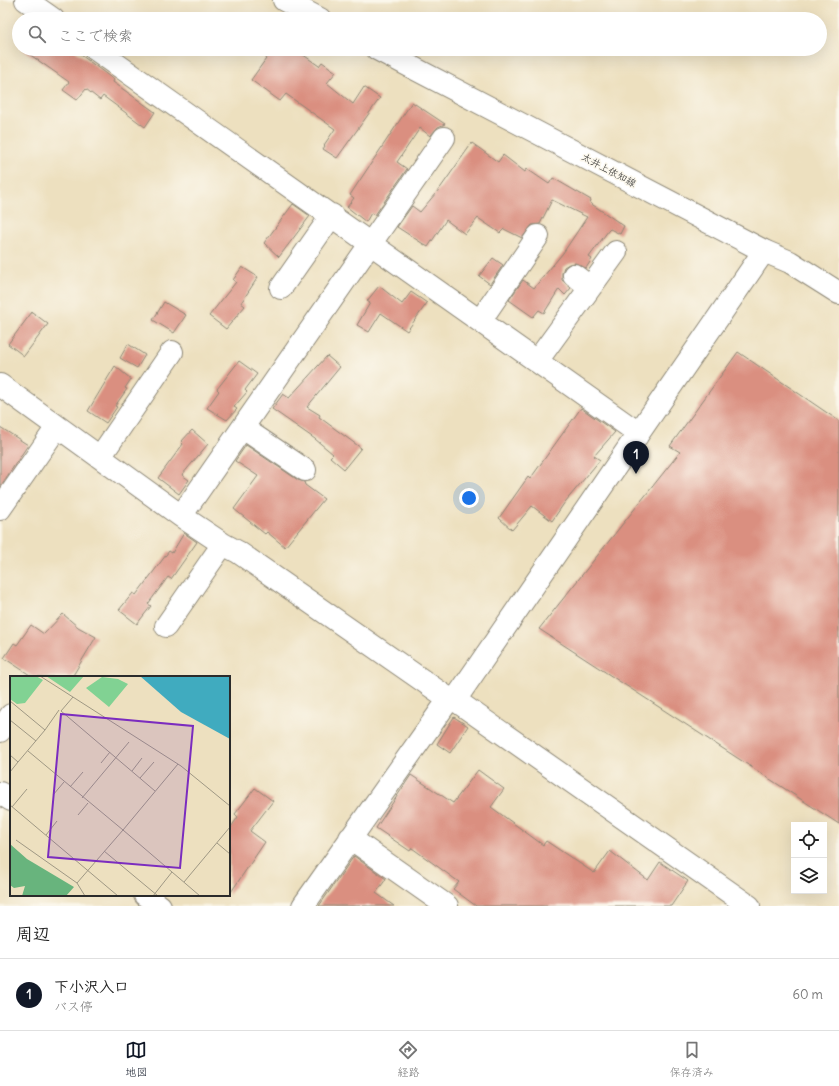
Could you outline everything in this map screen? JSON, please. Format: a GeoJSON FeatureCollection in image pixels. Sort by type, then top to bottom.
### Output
{"type":"FeatureCollection","features":[{"type":"Feature","properties":{"kind":"street"},"geometry":{"type":"LineString","coordinates":[[26,0],[52,11]]}},
{"type":"Feature","properties":{"kind":"street"},"geometry":{"type":"LineString","coordinates":[[284,0],[307,12]]}},
{"type":"Feature","properties":{"kind":"street"},"geometry":{"type":"LineString","coordinates":[[105,56],[372,243],[634,430],[637,436]]}},
{"type":"Feature","properties":{"kind":"street","name":"太井上依知線"},"geometry":{"type":"LineString","coordinates":[[390,56],[764,251],[790,262],[839,293]]}},
{"type":"Feature","properties":{"kind":"street"},"geometry":{"type":"LineString","coordinates":[[181,516],[243,428],[293,343],[372,243],[433,146]]}},
{"type":"Feature","properties":{"kind":"street"},"geometry":{"type":"LineString","coordinates":[[281,288],[332,216]]}},
{"type":"Feature","properties":{"kind":"street"},"geometry":{"type":"LineString","coordinates":[[480,321],[538,236]]}},
{"type":"Feature","properties":{"kind":"street"},"geometry":{"type":"LineString","coordinates":[[303,906],[447,702],[455,700],[764,251]]}},
{"type":"Feature","properties":{"kind":"street"},"geometry":{"type":"LineString","coordinates":[[537,361],[582,281],[616,252]]}},
{"type":"Feature","properties":{"kind":"street"},"geometry":{"type":"LineString","coordinates":[[100,457],[154,367],[172,352]]}},
{"type":"Feature","properties":{"kind":"street"},"geometry":{"type":"LineString","coordinates":[[0,385],[181,516],[223,544],[238,552],[445,696],[455,700],[749,906]]}},
{"type":"Feature","properties":{"kind":"street"},"geometry":{"type":"LineString","coordinates":[[0,509],[57,427]]}},
{"type":"Feature","properties":{"kind":"street"},"geometry":{"type":"LineString","coordinates":[[243,428],[305,470]]}},
{"type":"Feature","properties":{"kind":"street"},"geometry":{"type":"LineString","coordinates":[[166,626],[223,544]]}},
{"type":"Feature","properties":{"kind":"street"},"geometry":{"type":"LineString","coordinates":[[0,731],[10,716]]}},
{"type":"Feature","properties":{"kind":"street"},"geometry":{"type":"LineString","coordinates":[[0,793],[10,799]]}},
{"type":"Feature","properties":{"kind":"street"},"geometry":{"type":"LineString","coordinates":[[350,838],[447,906]]}},
{"type":"Feature","properties":{"kind":"street"},"geometry":{"type":"LineString","coordinates":[[146,896],[160,906]]}},
{"type":"Feature","properties":{"kind":"building"},"geometry":{"type":"Polygon","coordinates":[[[32,56],[82,56],[114,80],[113,82],[155,112],[145,127],[103,96],[100,100],[86,89],[77,100],[63,90],[69,82],[32,56]]]}},
{"type":"Feature","properties":{"kind":"building"},"geometry":{"type":"Polygon","coordinates":[[[268,56],[305,56],[319,66],[322,62],[336,72],[327,83],[353,104],[364,87],[380,98],[337,158],[323,149],[325,146],[324,145],[335,129],[286,94],[280,101],[251,80],[268,56]]]}},
{"type":"Feature","properties":{"kind":"building"},"geometry":{"type":"Polygon","coordinates":[[[412,102],[445,124],[438,127],[430,136],[420,128],[397,162],[407,169],[375,215],[371,213],[366,222],[347,207],[354,198],[350,195],[412,102]]]}},
{"type":"Feature","properties":{"kind":"building"},"geometry":{"type":"Polygon","coordinates":[[[472,143],[498,162],[503,155],[525,172],[527,169],[549,184],[553,178],[591,200],[590,203],[624,226],[620,234],[610,229],[608,231],[589,257],[592,259],[586,268],[575,263],[564,267],[562,280],[571,288],[565,295],[559,289],[544,313],[539,310],[533,317],[509,300],[523,280],[534,288],[563,253],[587,217],[552,200],[540,224],[532,225],[522,238],[504,229],[500,233],[478,218],[465,234],[446,220],[428,247],[397,227],[412,206],[420,212],[441,187],[472,143]]]}},
{"type":"Feature","properties":{"kind":"building"},"geometry":{"type":"Polygon","coordinates":[[[293,204],[310,216],[279,257],[264,243],[293,204]]]}},
{"type":"Feature","properties":{"kind":"building"},"geometry":{"type":"Polygon","coordinates":[[[493,258],[503,265],[490,284],[479,276],[493,258]]]}},
{"type":"Feature","properties":{"kind":"building"},"geometry":{"type":"Polygon","coordinates":[[[242,267],[258,277],[241,303],[245,306],[226,329],[209,316],[236,282],[233,280],[242,267]]]}},
{"type":"Feature","properties":{"kind":"building"},"geometry":{"type":"Polygon","coordinates":[[[379,286],[402,304],[411,292],[427,303],[407,331],[381,313],[369,332],[357,325],[370,303],[367,301],[379,286]]]}},
{"type":"Feature","properties":{"kind":"building"},"geometry":{"type":"Polygon","coordinates":[[[164,302],[186,315],[174,333],[153,320],[164,302]]]}},
{"type":"Feature","properties":{"kind":"building"},"geometry":{"type":"Polygon","coordinates":[[[32,312],[48,324],[24,356],[8,344],[32,312]]]}},
{"type":"Feature","properties":{"kind":"building"},"geometry":{"type":"Polygon","coordinates":[[[128,344],[145,355],[137,368],[120,358],[128,344]]]}},
{"type":"Feature","properties":{"kind":"building"},"geometry":{"type":"Polygon","coordinates":[[[738,352],[839,421],[839,824],[539,629],[680,452],[670,446],[738,352]]]}},
{"type":"Feature","properties":{"kind":"building"},"geometry":{"type":"Polygon","coordinates":[[[327,356],[340,367],[307,407],[320,415],[319,417],[361,448],[344,469],[330,457],[333,454],[315,439],[272,409],[283,394],[289,398],[327,356]]]}},
{"type":"Feature","properties":{"kind":"building"},"geometry":{"type":"Polygon","coordinates":[[[239,361],[257,374],[245,390],[247,392],[234,407],[237,409],[227,420],[207,408],[219,391],[217,389],[239,361]]]}},
{"type":"Feature","properties":{"kind":"building"},"geometry":{"type":"Polygon","coordinates":[[[115,366],[131,379],[125,388],[127,389],[115,406],[117,407],[106,423],[88,411],[115,366]]]}},
{"type":"Feature","properties":{"kind":"building"},"geometry":{"type":"Polygon","coordinates":[[[581,408],[615,432],[594,456],[600,460],[565,502],[552,521],[532,506],[512,530],[499,518],[528,477],[530,479],[581,408]]]}},
{"type":"Feature","properties":{"kind":"building"},"geometry":{"type":"Polygon","coordinates":[[[0,427],[28,445],[0,487],[0,427]]]}},
{"type":"Feature","properties":{"kind":"building"},"geometry":{"type":"Polygon","coordinates":[[[192,430],[208,444],[182,475],[189,480],[179,494],[158,478],[183,444],[181,442],[192,430]]]}},
{"type":"Feature","properties":{"kind":"building"},"geometry":{"type":"Polygon","coordinates":[[[246,445],[298,480],[304,482],[305,485],[324,499],[285,547],[267,532],[265,534],[234,509],[258,476],[235,461],[246,445]]]}},
{"type":"Feature","properties":{"kind":"building"},"geometry":{"type":"Polygon","coordinates":[[[184,533],[197,542],[171,579],[168,577],[148,604],[151,606],[137,624],[119,610],[133,593],[136,595],[169,551],[172,553],[184,533]]]}},
{"type":"Feature","properties":{"kind":"building"},"geometry":{"type":"Polygon","coordinates":[[[63,614],[78,627],[96,637],[73,676],[31,676],[4,658],[14,643],[17,645],[31,625],[44,634],[63,614]]]}},
{"type":"Feature","properties":{"kind":"building"},"geometry":{"type":"Polygon","coordinates":[[[454,717],[468,726],[450,753],[437,744],[454,717]]]}},
{"type":"Feature","properties":{"kind":"building"},"geometry":{"type":"Polygon","coordinates":[[[478,770],[504,789],[491,807],[543,845],[546,841],[594,873],[610,851],[648,880],[660,862],[688,881],[671,906],[476,906],[453,889],[459,882],[412,848],[410,851],[376,828],[411,775],[453,803],[478,770]]]}},
{"type":"Feature","properties":{"kind":"building"},"geometry":{"type":"Polygon","coordinates":[[[255,788],[273,801],[250,831],[265,842],[230,894],[230,829],[238,817],[235,814],[255,788]]]}},
{"type":"Feature","properties":{"kind":"building"},"geometry":{"type":"Polygon","coordinates":[[[354,856],[386,879],[376,893],[394,906],[319,906],[354,856]]]}},
{"type":"Feature","properties":{"kind":"place","name":"下小沢入口"},"geometry":{"type":"Point","coordinates":[636,474]}}]}
